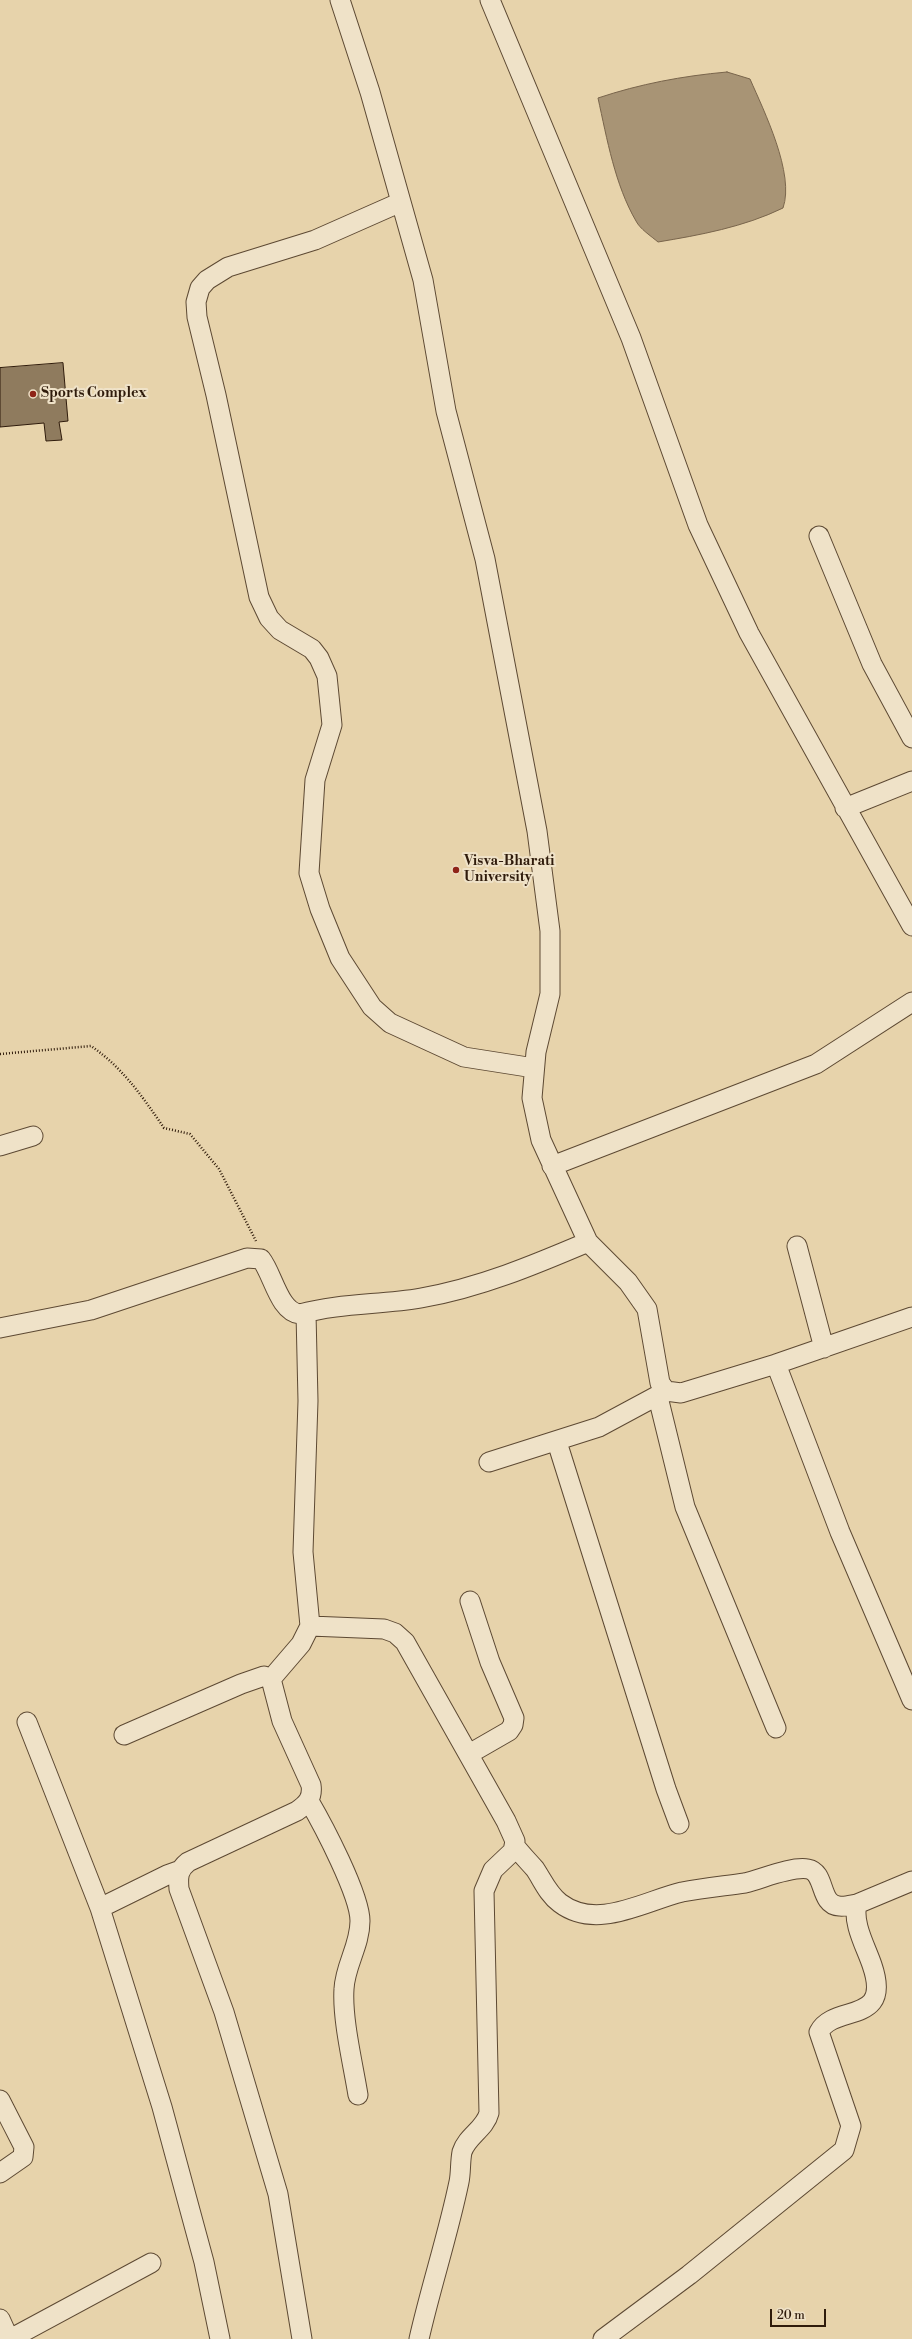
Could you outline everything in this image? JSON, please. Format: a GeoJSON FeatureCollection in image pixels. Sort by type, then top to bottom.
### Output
{"type":"FeatureCollection","features":[{"type":"Feature","properties":{"kind":"street"},"geometry":{"type":"LineString","coordinates":[[340,0],[370,92],[423,280],[446,411],[485,559],[537,831],[550,930],[550,986],[536,1052],[532,1098],[541,1140],[588,1242],[628,1282],[647,1309],[662,1394],[685,1507],[776,1728]]}},
{"type":"Feature","properties":{"kind":"street"},"geometry":{"type":"LineString","coordinates":[[490,0],[631,338],[698,525],[748,633],[912,926]]}},
{"type":"Feature","properties":{"kind":"street"},"geometry":{"type":"LineString","coordinates":[[401,202],[314,240],[228,267],[207,280],[200,288],[196,302],[197,317],[216,396],[259,597],[269,618],[280,630],[312,649],[319,658],[327,676],[332,725],[315,780],[309,873],[320,909],[340,958],[372,1007],[390,1023],[464,1057],[534,1068]]}},
{"type":"Feature","properties":{"kind":"street"},"geometry":{"type":"LineString","coordinates":[[819,536],[872,664],[912,738]]}},
{"type":"Feature","properties":{"kind":"street"},"geometry":{"type":"LineString","coordinates":[[845,808],[912,781]]}},
{"type":"Feature","properties":{"kind":"street"},"geometry":{"type":"LineString","coordinates":[[552,1166],[816,1064],[912,1002]]}},
{"type":"Feature","properties":{"kind":"street"},"geometry":{"type":"LineString","coordinates":[[0,1146],[33,1136]]}},
{"type":"Feature","properties":{"kind":"street"},"geometry":{"type":"LineString","coordinates":[[0,1328],[91,1310],[247,1258],[261,1259],[267,1266],[285,1305],[293,1314],[420,1298],[486,1283],[588,1242]]}},
{"type":"Feature","properties":{"kind":"street"},"geometry":{"type":"LineString","coordinates":[[797,1246],[824,1348]]}},
{"type":"Feature","properties":{"kind":"street"},"geometry":{"type":"LineString","coordinates":[[271,1679],[301,1644],[310,1626],[303,1552],[308,1401],[306,1313]]}},
{"type":"Feature","properties":{"kind":"street"},"geometry":{"type":"LineString","coordinates":[[489,1462],[557,1442],[599,1427],[662,1394],[681,1393],[776,1364],[912,1317]]}},
{"type":"Feature","properties":{"kind":"street"},"geometry":{"type":"LineString","coordinates":[[776,1364],[840,1532],[912,1700]]}},
{"type":"Feature","properties":{"kind":"street"},"geometry":{"type":"LineString","coordinates":[[557,1442],[666,1789],[679,1824]]}},
{"type":"Feature","properties":{"kind":"street"},"geometry":{"type":"LineString","coordinates":[[469,1754],[509,1731],[513,1725],[514,1718],[490,1662],[470,1601]]}},
{"type":"Feature","properties":{"kind":"street"},"geometry":{"type":"LineString","coordinates":[[310,1626],[384,1629],[395,1633],[405,1642],[506,1821],[515,1846],[534,1869],[551,1895],[561,1904],[585,1913],[597,1915],[616,1913],[680,1893],[746,1883],[798,1869],[808,1869],[814,1872],[831,1903],[838,1906],[857,1904],[912,1880]]}},
{"type":"Feature","properties":{"kind":"street"},"geometry":{"type":"LineString","coordinates":[[124,1735],[241,1684],[264,1676],[271,1679]]}},
{"type":"Feature","properties":{"kind":"street"},"geometry":{"type":"LineString","coordinates":[[271,1679],[282,1721],[311,1785],[309,1801],[342,1866],[360,1920],[357,1945],[346,1973],[343,1990],[348,2037],[358,2095]]}},
{"type":"Feature","properties":{"kind":"street"},"geometry":{"type":"LineString","coordinates":[[27,1722],[100,1908],[162,2107],[204,2262],[220,2339]]}},
{"type":"Feature","properties":{"kind":"street"},"geometry":{"type":"LineString","coordinates":[[302,2339],[278,2194],[224,2012],[179,1889],[178,1877],[181,1870],[188,1862],[297,1811],[309,1801]]}},
{"type":"Feature","properties":{"kind":"street"},"geometry":{"type":"LineString","coordinates":[[419,2339],[430,2291],[460,2181],[462,2152],[468,2141],[488,2120],[490,2113],[484,1891],[493,1870],[514,1851],[515,1846]]}},
{"type":"Feature","properties":{"kind":"street"},"geometry":{"type":"LineString","coordinates":[[100,1908],[167,1875],[181,1870]]}},
{"type":"Feature","properties":{"kind":"street"},"geometry":{"type":"LineString","coordinates":[[603,2339],[690,2275],[844,2150],[851,2126],[819,2032],[824,2024],[855,2012],[872,2003],[878,1989],[875,1974],[856,1917],[857,1904]]}},
{"type":"Feature","properties":{"kind":"street"},"geometry":{"type":"LineString","coordinates":[[0,2100],[24,2148],[23,2157],[0,2173]]}},
{"type":"Feature","properties":{"kind":"street"},"geometry":{"type":"LineString","coordinates":[[0,2318],[10,2339],[151,2264]]}},
{"type":"Feature","properties":{"kind":"path"},"geometry":{"type":"LineString","coordinates":[[0,1054],[91,1046],[109,1058],[134,1084],[164,1128],[190,1134],[220,1169],[256,1240],[261,1259]]}},
{"type":"Feature","properties":{"kind":"shaded area"},"geometry":{"type":"Polygon","coordinates":[[[727,72],[750,79],[770,125],[782,161],[785,178],[786,194],[783,208],[768,215],[737,225],[706,233],[658,242],[638,224],[622,192],[612,161],[598,98],[661,81],[727,72]]]}},
{"type":"Feature","properties":{"kind":"building","name":"Sports Complex"},"geometry":{"type":"Polygon","coordinates":[[[63,363],[68,421],[59,422],[62,440],[46,441],[44,423],[0,427],[0,368],[63,363]]]}},
{"type":"Feature","properties":{"kind":"place","name":"Sports Complex"},"geometry":{"type":"Point","coordinates":[33,394]}},
{"type":"Feature","properties":{"kind":"place","name":"Visva-Bharati University"},"geometry":{"type":"Point","coordinates":[456,870]}}]}
